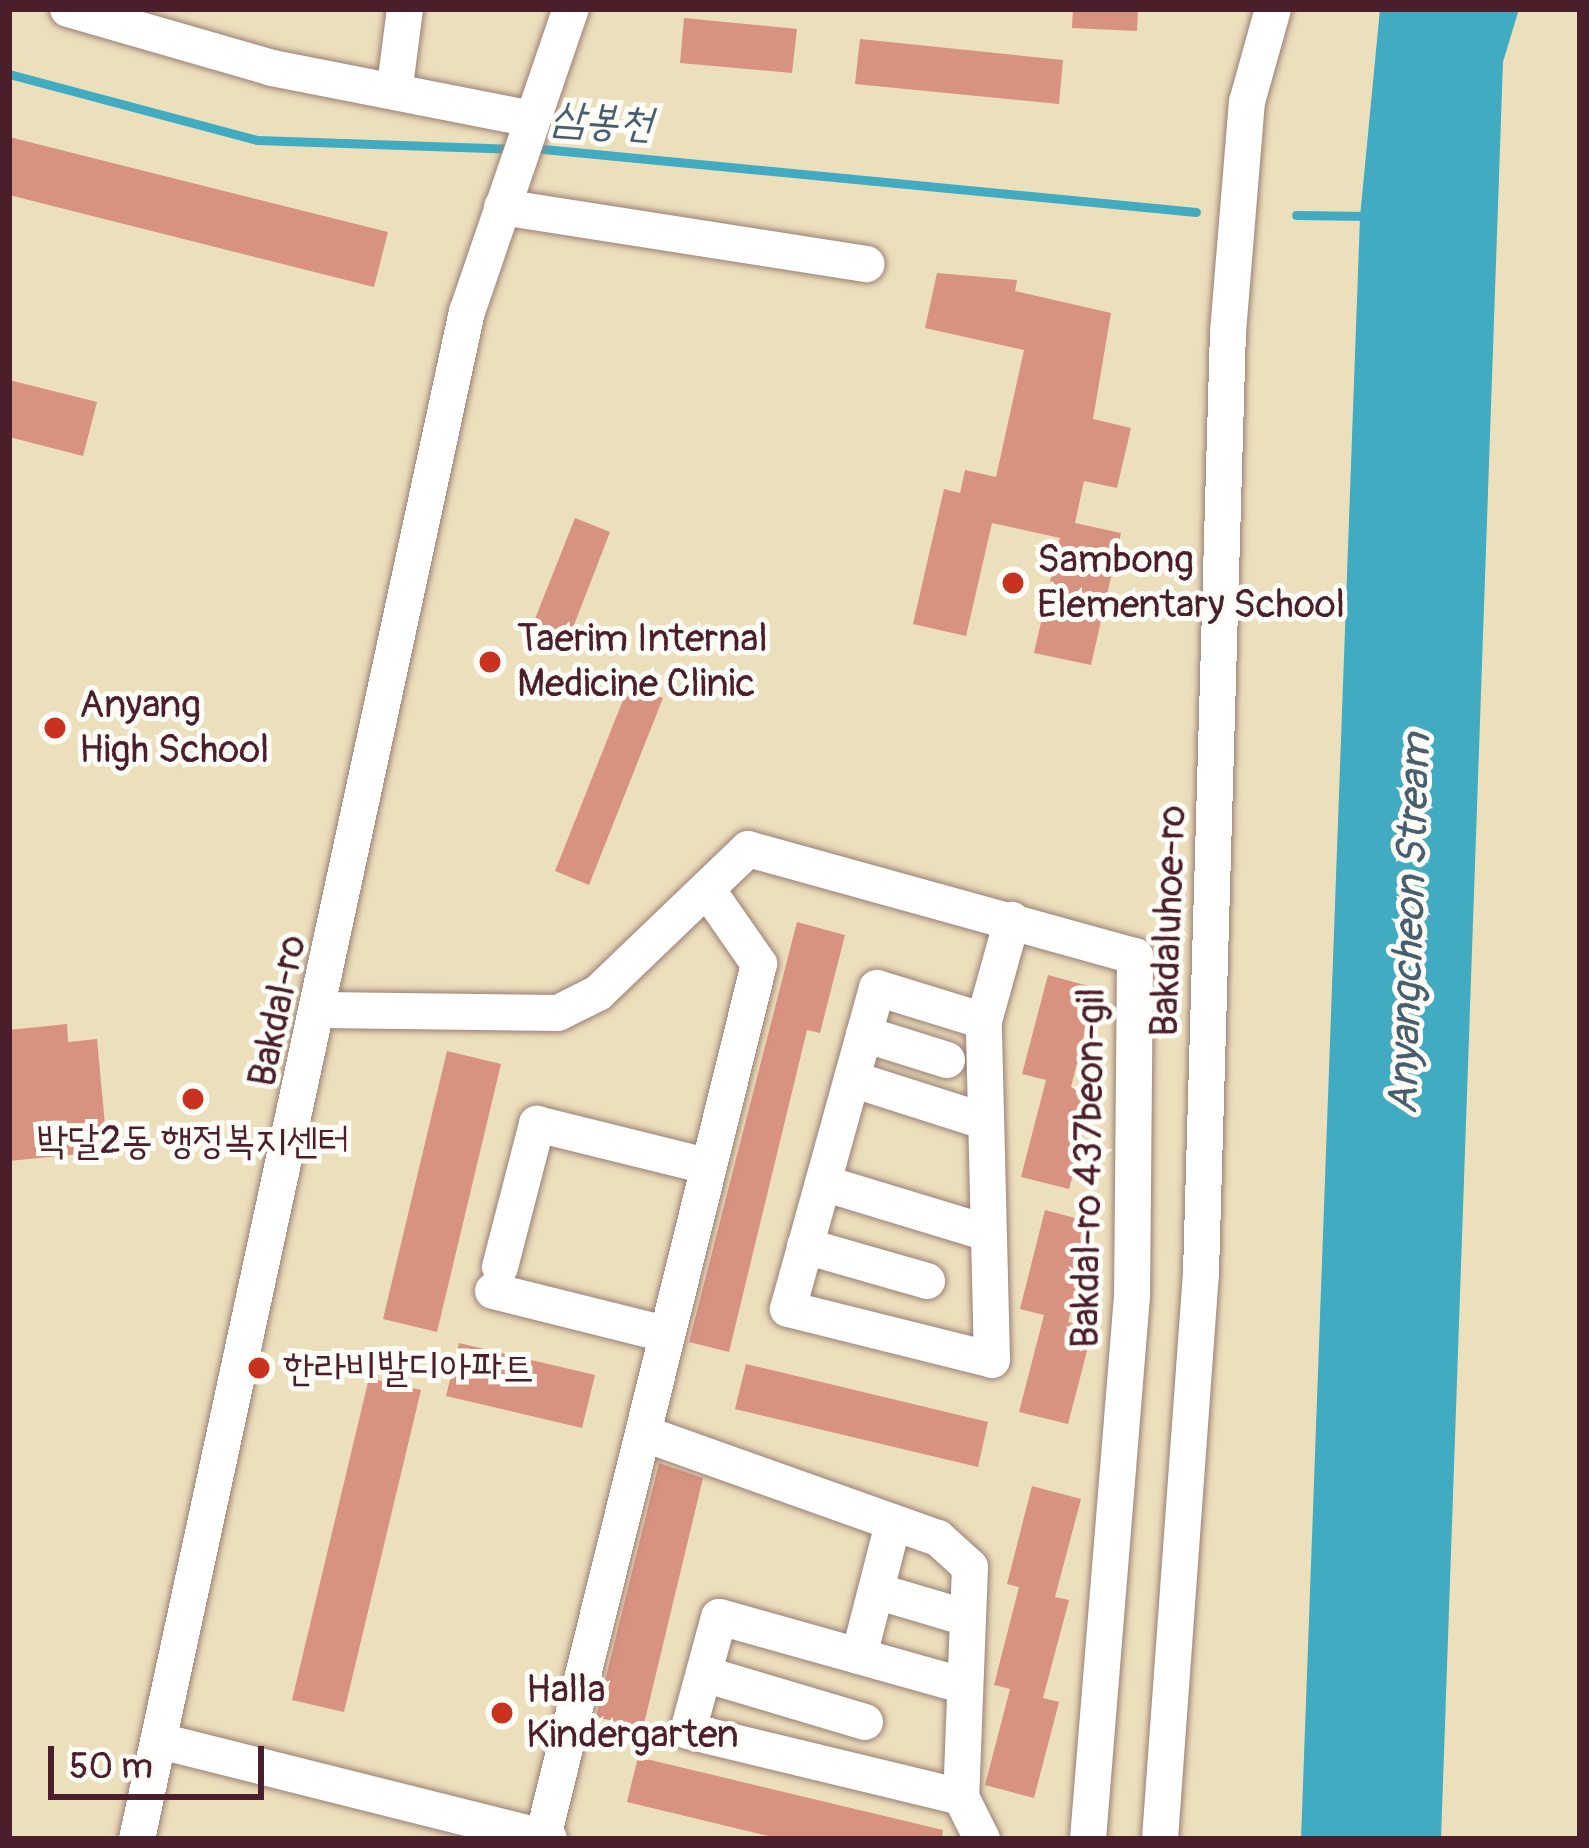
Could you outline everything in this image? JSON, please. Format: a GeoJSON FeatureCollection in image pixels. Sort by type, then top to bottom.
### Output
{"type":"FeatureCollection","features":[{"type":"Feature","properties":{"kind":"street"},"geometry":{"type":"LineString","coordinates":[[395,86],[405,9]]}},
{"type":"Feature","properties":{"kind":"street"},"geometry":{"type":"LineString","coordinates":[[86,12],[272,68],[395,86],[525,125],[571,9]]}},
{"type":"Feature","properties":{"kind":"street","name":"Bakdaluhoe-ro"},"geometry":{"type":"LineString","coordinates":[[1160,1839],[1201,1273],[1228,332],[1247,102],[1274,9]]}},
{"type":"Feature","properties":{"kind":"street","name":"Bakdal-ro"},"geometry":{"type":"LineString","coordinates":[[137,1839],[321,1010],[467,312],[525,125]]}},
{"type":"Feature","properties":{"kind":"street"},"geometry":{"type":"LineString","coordinates":[[502,204],[867,264]]}},
{"type":"Feature","properties":{"kind":"street","name":"Bakdal-ro 437beon-gil"},"geometry":{"type":"LineString","coordinates":[[321,1010],[558,1013],[598,993],[709,892],[748,849],[1135,956],[1132,1296],[1088,1839]]}},
{"type":"Feature","properties":{"kind":"street"},"geometry":{"type":"LineString","coordinates":[[160,1741],[546,1836],[648,1435],[666,1334],[759,964],[709,892]]}},
{"type":"Feature","properties":{"kind":"street"},"geometry":{"type":"LineString","coordinates":[[984,1021],[877,988],[788,1309],[992,1360],[984,1021],[1012,920]]}},
{"type":"Feature","properties":{"kind":"street"},"geometry":{"type":"LineString","coordinates":[[864,1034],[947,1060]]}},
{"type":"Feature","properties":{"kind":"street"},"geometry":{"type":"LineString","coordinates":[[852,1079],[984,1121]]}},
{"type":"Feature","properties":{"kind":"street"},"geometry":{"type":"LineString","coordinates":[[666,1334],[497,1279],[537,1124],[707,1166]]}},
{"type":"Feature","properties":{"kind":"street"},"geometry":{"type":"LineString","coordinates":[[823,1183],[988,1233]]}},
{"type":"Feature","properties":{"kind":"street"},"geometry":{"type":"LineString","coordinates":[[805,1246],[927,1282]]}},
{"type":"Feature","properties":{"kind":"street"},"geometry":{"type":"LineString","coordinates":[[648,1435],[938,1538],[970,1567],[958,1684],[961,1797],[982,1839]]}},
{"type":"Feature","properties":{"kind":"street"},"geometry":{"type":"LineString","coordinates":[[859,1656],[893,1524]]}},
{"type":"Feature","properties":{"kind":"street"},"geometry":{"type":"LineString","coordinates":[[876,1591],[964,1617]]}},
{"type":"Feature","properties":{"kind":"street"},"geometry":{"type":"LineString","coordinates":[[958,1684],[719,1618],[688,1731],[961,1797]]}},
{"type":"Feature","properties":{"kind":"street"},"geometry":{"type":"LineString","coordinates":[[704,1674],[866,1722]]}},
{"type":"Feature","properties":{"kind":"water","name":"Anyangcheon Stream"},"geometry":{"type":"Polygon","coordinates":[[[1380,9],[1519,9],[1503,62],[1441,1839],[1301,1839],[1360,217],[1380,9]]]}},
{"type":"Feature","properties":{"kind":"building"},"geometry":{"type":"Polygon","coordinates":[[[1073,9],[1138,9],[1137,31],[1072,28],[1073,9]]]}},
{"type":"Feature","properties":{"kind":"building"},"geometry":{"type":"Polygon","coordinates":[[[684,18],[797,29],[792,73],[680,63],[684,18]]]}},
{"type":"Feature","properties":{"kind":"building"},"geometry":{"type":"Polygon","coordinates":[[[860,39],[1063,60],[1059,104],[855,84],[860,39]]]}},
{"type":"Feature","properties":{"kind":"building"},"geometry":{"type":"Polygon","coordinates":[[[9,137],[388,232],[374,287],[9,195],[9,137]]]}},
{"type":"Feature","properties":{"kind":"building"},"geometry":{"type":"Polygon","coordinates":[[[937,273],[1017,280],[1015,291],[1111,313],[1093,419],[1131,428],[1117,488],[1084,481],[1075,523],[1121,533],[1091,665],[1034,653],[1060,538],[992,523],[966,636],[913,624],[944,489],[960,493],[965,470],[996,477],[1024,350],[925,328],[937,273]]]}},
{"type":"Feature","properties":{"kind":"building"},"geometry":{"type":"Polygon","coordinates":[[[9,380],[97,402],[83,456],[9,437],[9,380]]]}},
{"type":"Feature","properties":{"kind":"building"},"geometry":{"type":"Polygon","coordinates":[[[575,518],[610,532],[567,643],[531,629],[575,518]]]}},
{"type":"Feature","properties":{"kind":"building"},"geometry":{"type":"Polygon","coordinates":[[[629,685],[663,698],[589,885],[555,871],[629,685]]]}},
{"type":"Feature","properties":{"kind":"building"},"geometry":{"type":"Polygon","coordinates":[[[797,922],[845,935],[820,1033],[807,1030],[729,1352],[689,1342],[797,922]]]}},
{"type":"Feature","properties":{"kind":"building"},"geometry":{"type":"Polygon","coordinates":[[[1048,975],[1096,988],[1071,1087],[1095,1093],[1069,1189],[1021,1177],[1046,1080],[1022,1074],[1048,975]]]}},
{"type":"Feature","properties":{"kind":"building"},"geometry":{"type":"Polygon","coordinates":[[[67,1024],[68,1042],[97,1039],[106,1136],[79,1139],[80,1154],[9,1161],[9,1030],[67,1024]]]}},
{"type":"Feature","properties":{"kind":"building"},"geometry":{"type":"Polygon","coordinates":[[[447,1051],[501,1064],[437,1332],[383,1319],[447,1051]]]}},
{"type":"Feature","properties":{"kind":"building"},"geometry":{"type":"Polygon","coordinates":[[[1045,1210],[1094,1223],[1068,1322],[1093,1328],[1068,1424],[1019,1412],[1044,1315],[1020,1309],[1045,1210]]]}},
{"type":"Feature","properties":{"kind":"building"},"geometry":{"type":"Polygon","coordinates":[[[459,1343],[595,1375],[582,1428],[446,1396],[459,1343]]]}},
{"type":"Feature","properties":{"kind":"building"},"geometry":{"type":"Polygon","coordinates":[[[746,1364],[988,1422],[978,1467],[735,1409],[746,1364]]]}},
{"type":"Feature","properties":{"kind":"building"},"geometry":{"type":"Polygon","coordinates":[[[369,1378],[421,1390],[344,1712],[292,1700],[369,1378]]]}},
{"type":"Feature","properties":{"kind":"building"},"geometry":{"type":"Polygon","coordinates":[[[659,1463],[703,1478],[643,1728],[596,1717],[659,1463]]]}},
{"type":"Feature","properties":{"kind":"building"},"geometry":{"type":"Polygon","coordinates":[[[1032,1486],[1081,1499],[1055,1597],[1069,1600],[1043,1698],[1059,1702],[1034,1798],[985,1785],[1010,1689],[994,1685],[1019,1587],[1007,1584],[1032,1486]]]}},
{"type":"Feature","properties":{"kind":"building"},"geometry":{"type":"Polygon","coordinates":[[[638,1757],[943,1830],[942,1839],[781,1839],[627,1802],[638,1757]]]}},
{"type":"Feature","properties":{"kind":"waterway","name":"삼봉천"},"geometry":{"type":"LineString","coordinates":[[9,74],[257,140],[516,149]]}},
{"type":"Feature","properties":{"kind":"waterway","name":"삼봉천"},"geometry":{"type":"LineString","coordinates":[[533,148],[1196,212]]}},
{"type":"Feature","properties":{"kind":"waterway","name":"삼봉천"},"geometry":{"type":"LineString","coordinates":[[1296,215],[1368,216]]}},
{"type":"Feature","properties":{"kind":"place","name":"Sambong Elementary School"},"geometry":{"type":"Point","coordinates":[1013,583]}},
{"type":"Feature","properties":{"kind":"place","name":"Taerim Internal Medicine Clinic"},"geometry":{"type":"Point","coordinates":[490,662]}},
{"type":"Feature","properties":{"kind":"place","name":"Anyang High School"},"geometry":{"type":"Point","coordinates":[55,728]}},
{"type":"Feature","properties":{"kind":"place","name":"박달2동 행정복지센터"},"geometry":{"type":"Point","coordinates":[193,1099]}},
{"type":"Feature","properties":{"kind":"place","name":"한라비발디아파트"},"geometry":{"type":"Point","coordinates":[259,1368]}},
{"type":"Feature","properties":{"kind":"place","name":"Halla Kindergarten"},"geometry":{"type":"Point","coordinates":[502,1713]}}]}
